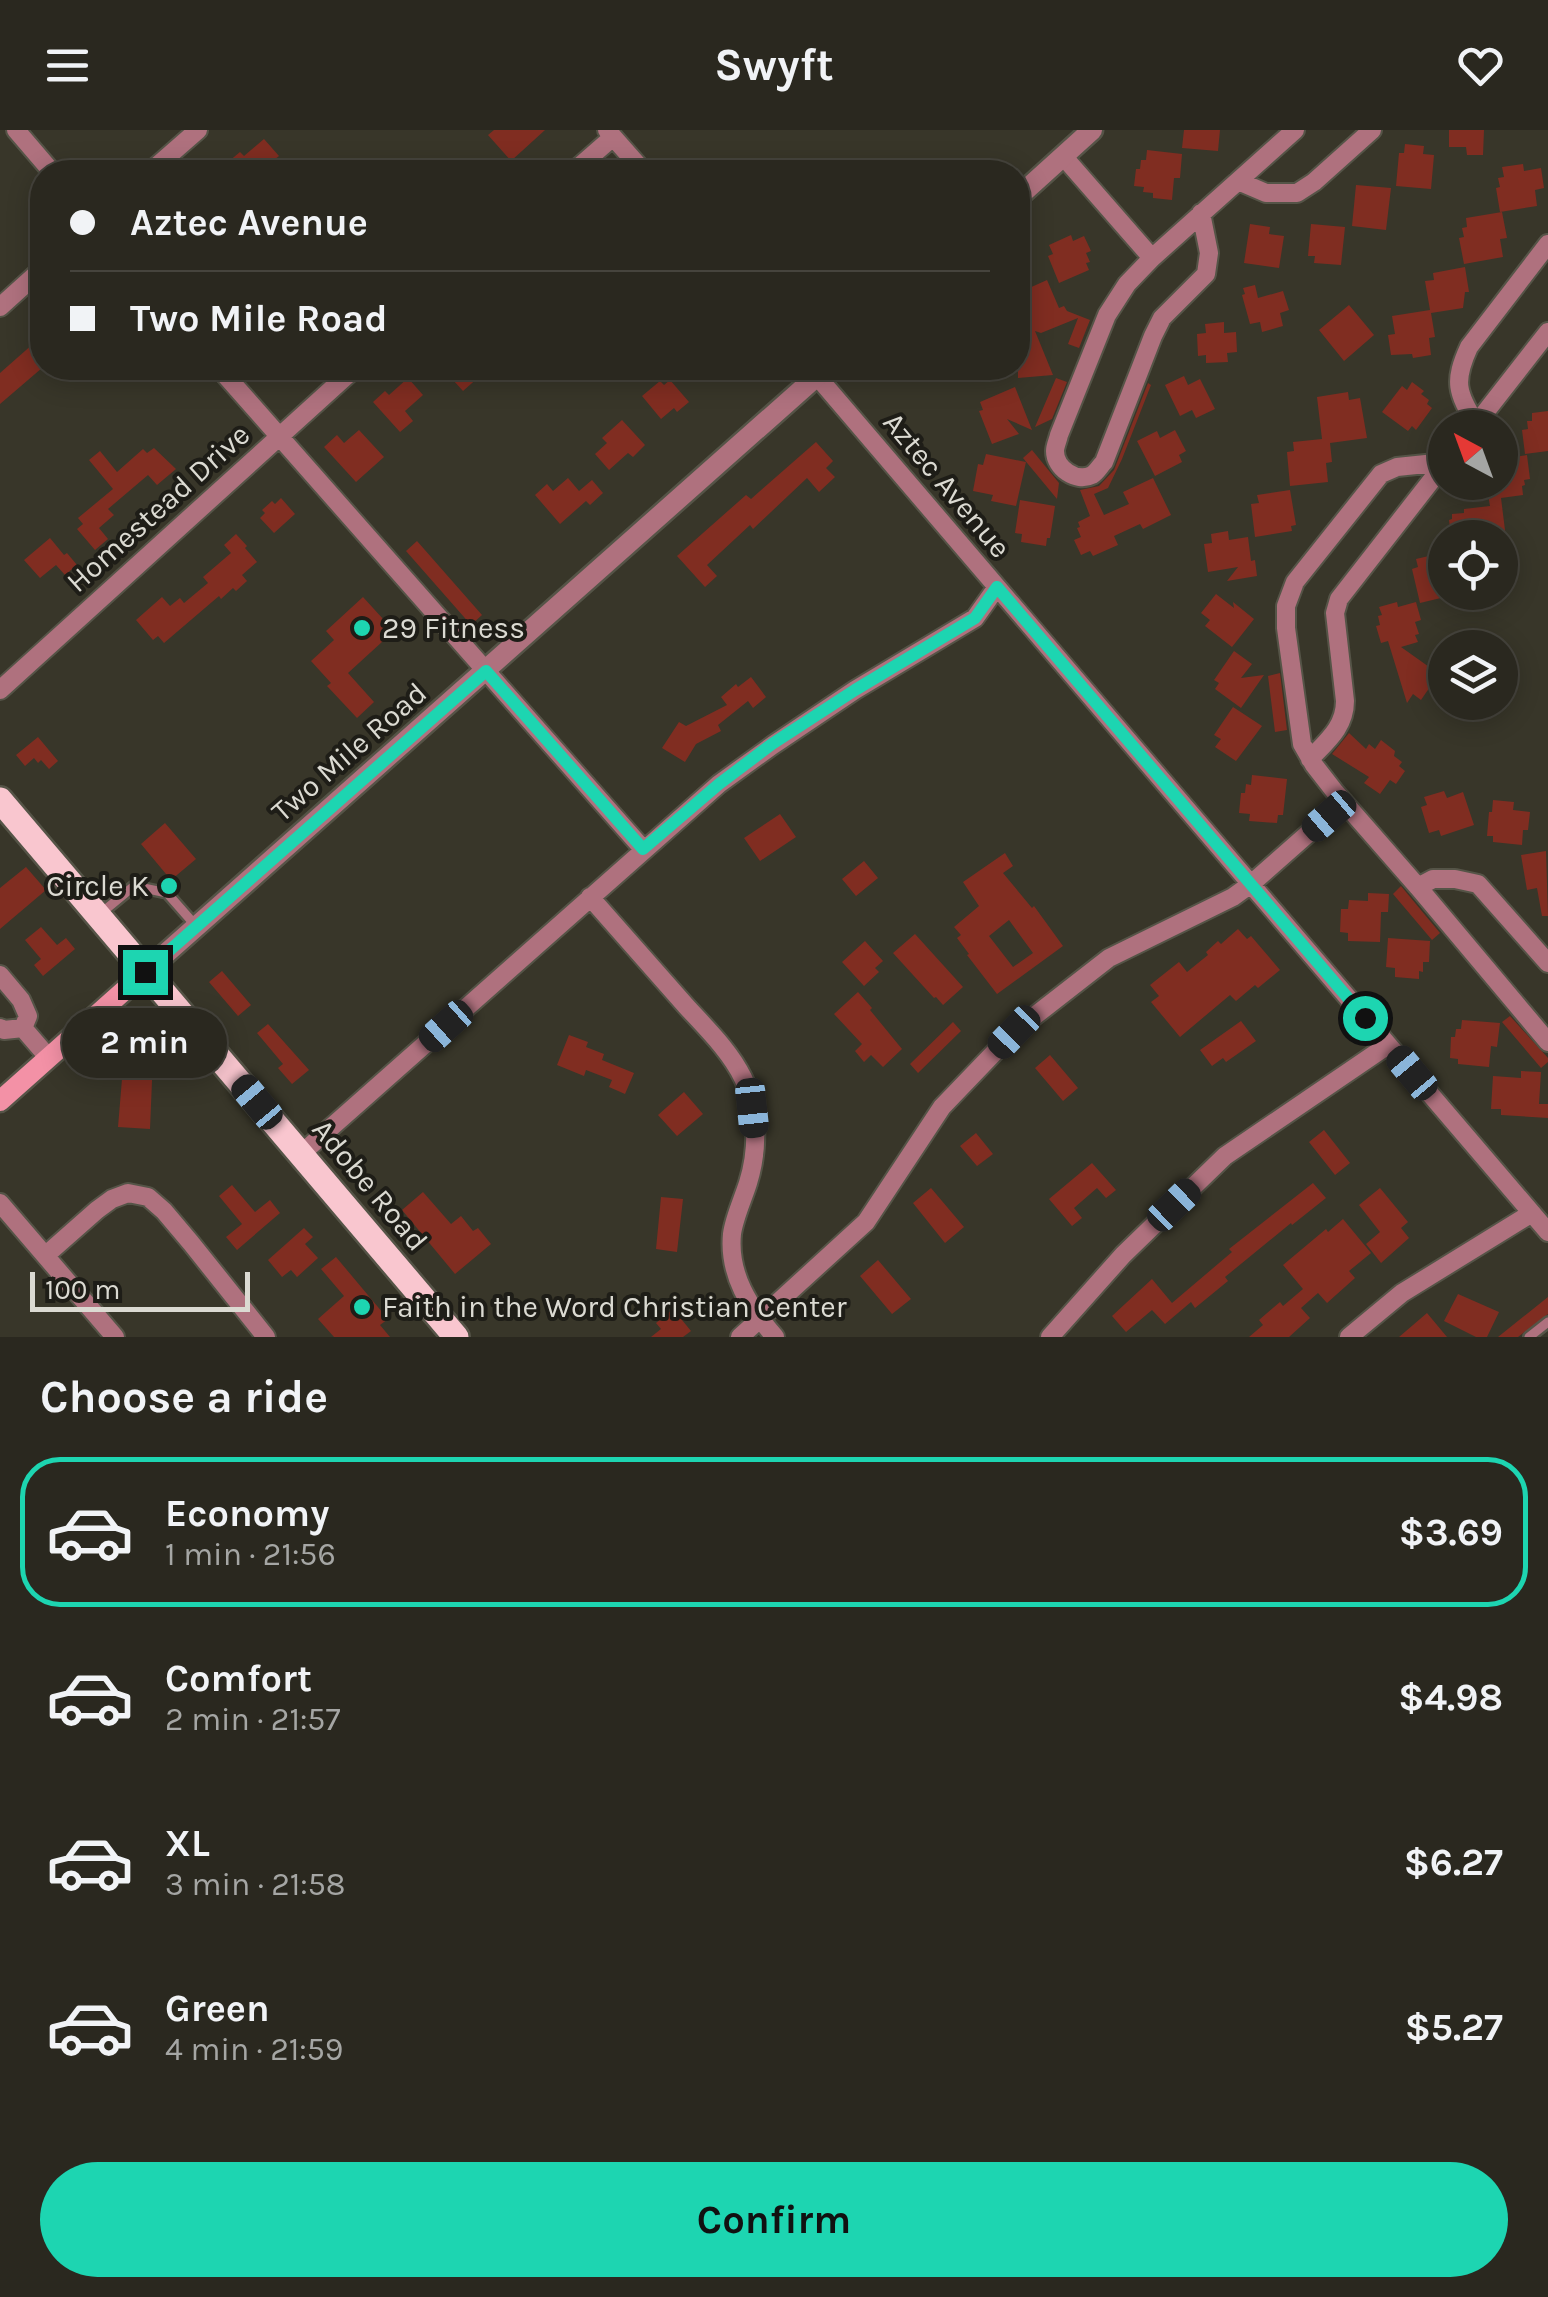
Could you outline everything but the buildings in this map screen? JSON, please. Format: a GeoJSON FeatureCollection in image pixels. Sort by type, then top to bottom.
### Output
{"type":"FeatureCollection","features":[{"type":"Feature","properties":{"kind":"main road","name":"Adobe Road"},"geometry":{"type":"LineString","coordinates":[[0,800],[456,1337]]}},
{"type":"Feature","properties":{"kind":"main road","name":"Two Mile Road"},"geometry":{"type":"LineString","coordinates":[[0,1101],[145,972]]}},
{"type":"Feature","properties":{"kind":"street"},"geometry":{"type":"LineString","coordinates":[[16,130],[42,160]]}},
{"type":"Feature","properties":{"kind":"street"},"geometry":{"type":"LineString","coordinates":[[164,160],[198,130]]}},
{"type":"Feature","properties":{"kind":"street"},"geometry":{"type":"LineString","coordinates":[[1030,185],[1092,130]]}},
{"type":"Feature","properties":{"kind":"street"},"geometry":{"type":"LineString","coordinates":[[1201,214],[1210,253],[1206,274],[1162,318],[1104,462],[1091,475],[1068,474],[1055,452],[1059,435],[1106,315],[1126,284],[1152,258],[1201,214],[1295,130]]}},
{"type":"Feature","properties":{"kind":"street"},"geometry":{"type":"LineString","coordinates":[[1238,181],[1266,193],[1297,193],[1372,130]]}},
{"type":"Feature","properties":{"kind":"street"},"geometry":{"type":"LineString","coordinates":[[585,160],[610,134],[633,160]]}},
{"type":"Feature","properties":{"kind":"street"},"geometry":{"type":"LineString","coordinates":[[1063,156],[1152,258]]}},
{"type":"Feature","properties":{"kind":"street"},"geometry":{"type":"LineString","coordinates":[[1467,410],[1458,387],[1469,347],[1548,244]]}},
{"type":"Feature","properties":{"kind":"street"},"geometry":{"type":"LineString","coordinates":[[0,308],[30,280]]}},
{"type":"Feature","properties":{"kind":"street"},"geometry":{"type":"LineString","coordinates":[[1487,410],[1548,332]]}},
{"type":"Feature","properties":{"kind":"street"},"geometry":{"type":"LineString","coordinates":[[229,380],[643,849]]}},
{"type":"Feature","properties":{"kind":"street","name":"Homestead Drive"},"geometry":{"type":"LineString","coordinates":[[0,690],[341,380]]}},
{"type":"Feature","properties":{"kind":"street","name":"Two Mile Road"},"geometry":{"type":"LineString","coordinates":[[145,972],[807,380]]}},
{"type":"Feature","properties":{"kind":"street","name":"Aztec Avenue"},"geometry":{"type":"LineString","coordinates":[[826,380],[997,587],[1548,1232]]}},
{"type":"Feature","properties":{"kind":"street"},"geometry":{"type":"LineString","coordinates":[[1428,464],[1397,467],[1380,474],[1295,582],[1286,606],[1286,628],[1302,744],[1344,802],[1548,1042]]}},
{"type":"Feature","properties":{"kind":"street"},"geometry":{"type":"LineString","coordinates":[[1310,759],[1345,716],[1335,612],[1339,599],[1428,484]]}},
{"type":"Feature","properties":{"kind":"street"},"geometry":{"type":"LineString","coordinates":[[301,1154],[719,784],[855,690],[975,618],[997,587]]}},
{"type":"Feature","properties":{"kind":"street"},"geometry":{"type":"LineString","coordinates":[[740,1337],[866,1222],[942,1107],[1014,1032],[1109,958],[1233,897],[1344,802]]}},
{"type":"Feature","properties":{"kind":"street"},"geometry":{"type":"LineString","coordinates":[[1418,887],[1433,879],[1478,884],[1548,964]]}},
{"type":"Feature","properties":{"kind":"street"},"geometry":{"type":"LineString","coordinates":[[590,897],[718,1042],[744,1079],[756,1140],[750,1177],[732,1232],[733,1258],[739,1286],[775,1337]]}},
{"type":"Feature","properties":{"kind":"street"},"geometry":{"type":"LineString","coordinates":[[0,975],[21,1000],[28,1016],[23,1028]]}},
{"type":"Feature","properties":{"kind":"street"},"geometry":{"type":"LineString","coordinates":[[0,1028],[23,1028]]}},
{"type":"Feature","properties":{"kind":"street"},"geometry":{"type":"LineString","coordinates":[[23,1028],[48,1058]]}},
{"type":"Feature","properties":{"kind":"street"},"geometry":{"type":"LineString","coordinates":[[1050,1337],[1123,1255],[1225,1156],[1388,1045]]}},
{"type":"Feature","properties":{"kind":"street"},"geometry":{"type":"LineString","coordinates":[[46,1256],[112,1199],[128,1193],[148,1197],[182,1232],[266,1337]]}},
{"type":"Feature","properties":{"kind":"street"},"geometry":{"type":"LineString","coordinates":[[0,1203],[115,1337]]}},
{"type":"Feature","properties":{"kind":"street"},"geometry":{"type":"LineString","coordinates":[[1348,1337],[1402,1293],[1532,1213]]}},
{"type":"Feature","properties":{"kind":"lane"},"geometry":{"type":"LineString","coordinates":[[98,916],[134,886],[167,892],[196,926]]}},
{"type":"Feature","properties":{"kind":"lane"},"geometry":{"type":"LineString","coordinates":[[1530,1337],[1548,1322]]}},
{"type":"Feature","properties":{"kind":"place","name":"29 Fitness"},"geometry":{"type":"Point","coordinates":[362,628]}},
{"type":"Feature","properties":{"kind":"place","name":"Circle K"},"geometry":{"type":"Point","coordinates":[169,886]}},
{"type":"Feature","properties":{"kind":"place","name":"Faith in the Word Christian Center"},"geometry":{"type":"Point","coordinates":[362,1307]}},
{"type":"Feature","properties":{"kind":"route"},"geometry":{"type":"LineString","coordinates":[[145,972],[486,671],[643,849],[772,744],[975,618],[997,587],[1365,1018]]}}]}
